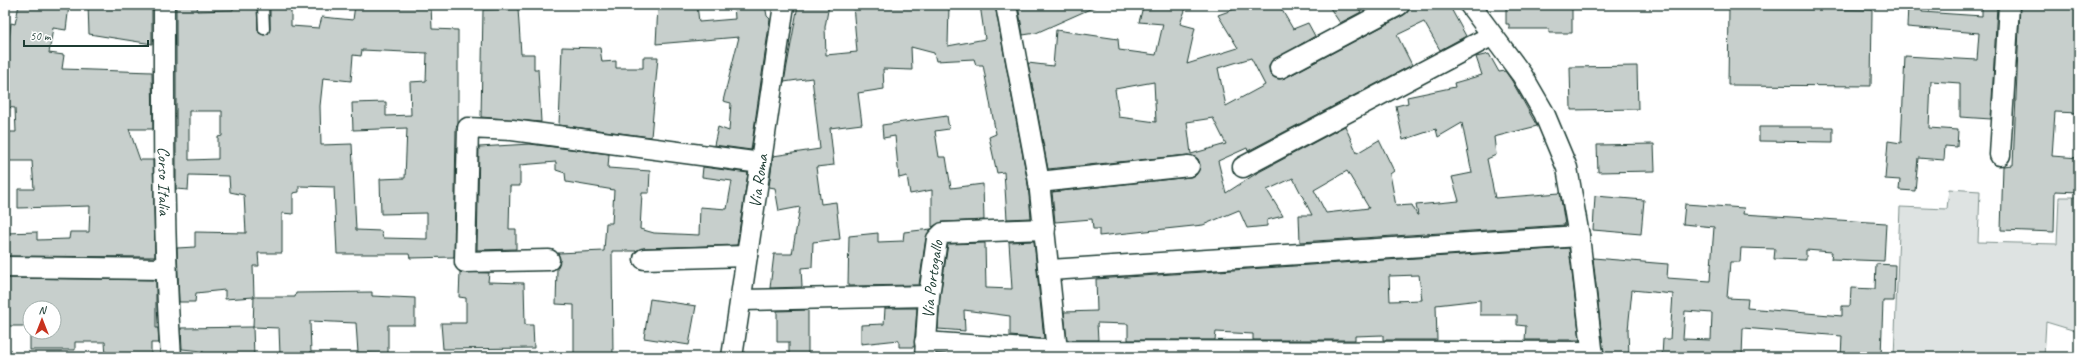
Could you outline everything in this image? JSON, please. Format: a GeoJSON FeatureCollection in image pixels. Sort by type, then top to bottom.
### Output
{"type":"FeatureCollection","features":[{"type":"Feature","properties":{"kind":"street","name":"Corso Italia"},"geometry":{"type":"LineString","coordinates":[[164,5],[163,145],[165,269],[172,357]]}},
{"type":"Feature","properties":{"kind":"street","name":"Via Roma"},"geometry":{"type":"LineString","coordinates":[[732,357],[784,5]]}},
{"type":"Feature","properties":{"kind":"street"},"geometry":{"type":"LineString","coordinates":[[1006,5],[1039,182],[1050,270],[1057,352]]}},
{"type":"Feature","properties":{"kind":"street"},"geometry":{"type":"LineString","coordinates":[[1280,68],[1399,5]]}},
{"type":"Feature","properties":{"kind":"street"},"geometry":{"type":"LineString","coordinates":[[925,350],[1057,352],[1593,354],[1579,236],[1567,168],[1544,113],[1522,75],[1470,5]]}},
{"type":"Feature","properties":{"kind":"street"},"geometry":{"type":"LineString","coordinates":[[2000,155],[2009,5]]}},
{"type":"Feature","properties":{"kind":"street"},"geometry":{"type":"LineString","coordinates":[[1243,167],[1492,36]]}},
{"type":"Feature","properties":{"kind":"street"},"geometry":{"type":"LineString","coordinates":[[549,260],[465,262],[468,128],[512,130],[760,163]]}},
{"type":"Feature","properties":{"kind":"street"},"geometry":{"type":"LineString","coordinates":[[1039,182],[1190,166]]}},
{"type":"Feature","properties":{"kind":"street","name":"Via Portogallo"},"geometry":{"type":"LineString","coordinates":[[925,350],[929,296],[937,239],[943,233],[1045,229]]}},
{"type":"Feature","properties":{"kind":"street"},"geometry":{"type":"LineString","coordinates":[[1050,270],[1579,236]]}},
{"type":"Feature","properties":{"kind":"street"},"geometry":{"type":"LineString","coordinates":[[644,259],[747,256]]}},
{"type":"Feature","properties":{"kind":"street"},"geometry":{"type":"LineString","coordinates":[[5,267],[165,269]]}},
{"type":"Feature","properties":{"kind":"street"},"geometry":{"type":"LineString","coordinates":[[740,300],[929,296]]}},
{"type":"Feature","properties":{"kind":"lane"},"geometry":{"type":"LineString","coordinates":[[263,5],[264,28]]}},
{"type":"Feature","properties":{"kind":"shaded area"},"geometry":{"type":"Polygon","coordinates":[[[1949,189],[1980,191],[1978,242],[2057,244],[2059,197],[2079,197],[2079,332],[2046,322],[2044,357],[1894,357],[1900,207],[1947,209],[1949,189]]]}},
{"type":"Feature","properties":{"kind":"building"},"geometry":{"type":"Polygon","coordinates":[[[19,5],[69,5],[66,30],[53,28],[49,53],[64,55],[62,69],[152,72],[153,129],[129,129],[140,160],[153,160],[155,257],[5,256],[5,233],[37,232],[37,240],[69,239],[70,232],[89,232],[90,206],[18,208],[18,189],[34,189],[32,161],[5,161],[5,132],[16,132],[15,108],[5,107],[7,87],[5,86],[5,47],[8,47],[11,23],[15,24],[19,5]]]}},
{"type":"Feature","properties":{"kind":"building"},"geometry":{"type":"Polygon","coordinates":[[[88,5],[152,5],[152,44],[89,34],[88,5]]]}},
{"type":"Feature","properties":{"kind":"building"},"geometry":{"type":"Polygon","coordinates":[[[176,5],[198,5],[197,11],[233,10],[233,5],[257,5],[258,30],[259,33],[264,35],[268,34],[270,29],[270,5],[291,5],[291,26],[319,28],[322,17],[353,20],[355,5],[431,5],[432,29],[458,30],[458,122],[456,128],[454,257],[410,258],[409,254],[337,254],[334,187],[299,186],[299,192],[293,193],[293,214],[282,213],[282,253],[258,253],[259,266],[253,266],[254,297],[225,299],[225,290],[196,293],[195,302],[179,302],[177,248],[195,247],[195,232],[246,233],[244,195],[230,192],[229,176],[189,175],[188,190],[176,189],[176,5]],[[362,50],[361,56],[353,55],[351,81],[323,78],[320,106],[321,145],[352,144],[356,230],[381,231],[383,238],[427,239],[427,213],[381,214],[380,179],[405,178],[407,128],[353,130],[352,103],[386,102],[386,116],[411,115],[410,82],[426,81],[427,53],[362,50]],[[189,111],[189,160],[218,159],[218,137],[222,136],[222,111],[189,111]]]}},
{"type":"Feature","properties":{"kind":"building"},"geometry":{"type":"Polygon","coordinates":[[[658,5],[697,5],[699,22],[735,19],[734,5],[765,5],[767,16],[770,19],[751,150],[714,145],[718,127],[729,131],[731,103],[723,101],[739,37],[656,44],[658,5]]]}},
{"type":"Feature","properties":{"kind":"building"},"geometry":{"type":"Polygon","coordinates":[[[798,5],[829,5],[825,27],[826,55],[857,52],[853,5],[949,5],[948,46],[985,39],[980,5],[995,5],[1028,184],[1031,218],[1007,219],[1004,172],[997,173],[989,137],[996,134],[983,65],[976,65],[974,59],[936,61],[934,53],[911,47],[912,70],[883,69],[884,89],[858,93],[862,124],[830,128],[834,165],[816,167],[821,204],[836,202],[840,239],[813,242],[812,267],[801,268],[802,287],[770,288],[774,254],[792,254],[800,207],[779,211],[775,188],[769,187],[773,156],[820,149],[812,78],[784,82],[798,5]]]}},
{"type":"Feature","properties":{"kind":"building"},"geometry":{"type":"Polygon","coordinates":[[[1018,5],[1099,5],[1036,33],[1023,35],[1018,5]]]}},
{"type":"Feature","properties":{"kind":"building"},"geometry":{"type":"Polygon","coordinates":[[[1246,5],[1279,5],[1293,29],[1308,23],[1315,36],[1271,62],[1269,67],[1270,73],[1279,79],[1285,78],[1404,15],[1410,8],[1416,5],[1449,5],[1466,36],[1440,50],[1424,22],[1397,35],[1412,65],[1248,151],[1247,148],[1218,161],[1226,193],[1257,173],[1345,126],[1357,153],[1379,140],[1394,171],[1390,174],[1396,206],[1412,205],[1418,215],[1416,205],[1459,201],[1452,177],[1472,173],[1462,123],[1438,137],[1436,129],[1403,140],[1396,106],[1408,103],[1407,97],[1455,87],[1454,83],[1482,75],[1476,57],[1489,54],[1499,72],[1505,71],[1512,81],[1537,126],[1494,137],[1496,155],[1487,159],[1495,198],[1560,193],[1565,225],[1300,242],[1299,215],[1312,215],[1293,178],[1267,190],[1283,216],[1267,220],[1267,226],[1247,228],[1239,210],[1203,225],[1099,236],[1099,229],[1093,229],[1092,219],[1055,222],[1052,192],[1190,177],[1196,175],[1200,165],[1198,159],[1188,155],[1048,169],[1028,63],[1053,66],[1056,30],[1118,39],[1119,50],[1156,55],[1163,24],[1139,22],[1143,7],[1186,8],[1180,24],[1195,28],[1187,64],[1238,48],[1218,15],[1246,5]],[[1251,58],[1218,68],[1226,106],[1265,85],[1251,58]],[[1154,82],[1115,89],[1119,117],[1156,122],[1154,82]],[[1213,118],[1187,122],[1191,154],[1226,144],[1213,118]],[[1347,171],[1314,190],[1326,213],[1369,208],[1347,171]]]}},
{"type":"Feature","properties":{"kind":"building"},"geometry":{"type":"Polygon","coordinates":[[[1328,5],[1357,5],[1361,12],[1340,23],[1328,5]]]}},
{"type":"Feature","properties":{"kind":"building"},"geometry":{"type":"Polygon","coordinates":[[[1506,5],[1572,5],[1572,33],[1549,33],[1549,29],[1509,29],[1509,24],[1506,24],[1506,5]]]}},
{"type":"Feature","properties":{"kind":"building"},"geometry":{"type":"Polygon","coordinates":[[[1908,5],[1922,5],[1922,12],[1982,16],[1982,5],[1997,5],[1991,119],[1960,117],[1960,83],[1931,81],[1929,128],[1958,130],[1957,147],[1945,146],[1944,160],[1918,158],[1915,191],[1899,190],[1900,180],[1885,179],[1888,141],[1901,143],[1905,56],[1977,60],[1979,33],[1907,27],[1908,5]]]}},
{"type":"Feature","properties":{"kind":"building"},"geometry":{"type":"Polygon","coordinates":[[[2020,5],[2079,5],[2079,113],[2055,112],[2052,156],[2079,158],[2079,192],[2055,191],[2054,232],[2001,230],[2003,166],[2013,165],[2020,5]]]}},
{"type":"Feature","properties":{"kind":"building"},"geometry":{"type":"Polygon","coordinates":[[[1729,8],[1872,10],[1871,86],[1728,85],[1729,8]]]}},
{"type":"Feature","properties":{"kind":"building"},"geometry":{"type":"Polygon","coordinates":[[[518,9],[521,54],[534,54],[534,69],[538,69],[541,122],[481,117],[483,10],[518,9]]]}},
{"type":"Feature","properties":{"kind":"building"},"geometry":{"type":"Polygon","coordinates":[[[562,47],[600,48],[602,62],[616,61],[616,68],[643,68],[643,57],[658,57],[651,137],[559,125],[562,47]]]}},
{"type":"Feature","properties":{"kind":"building"},"geometry":{"type":"Polygon","coordinates":[[[1637,66],[1638,109],[1571,110],[1570,67],[1637,66]]]}},
{"type":"Feature","properties":{"kind":"building"},"geometry":{"type":"Polygon","coordinates":[[[947,116],[949,129],[935,131],[939,157],[946,157],[951,188],[983,184],[984,220],[943,222],[932,227],[932,190],[910,194],[907,176],[899,178],[895,136],[883,138],[882,125],[947,116]]]}},
{"type":"Feature","properties":{"kind":"building"},"geometry":{"type":"Polygon","coordinates":[[[1759,127],[1833,127],[1833,142],[1759,141],[1759,127]]]}},
{"type":"Feature","properties":{"kind":"building"},"geometry":{"type":"Polygon","coordinates":[[[530,144],[609,154],[608,168],[650,171],[649,193],[642,193],[640,229],[654,233],[699,235],[700,207],[727,209],[732,181],[702,177],[703,167],[748,173],[737,245],[644,248],[636,251],[612,251],[613,357],[574,357],[574,305],[556,304],[557,268],[560,260],[558,253],[604,251],[606,223],[612,223],[614,190],[566,182],[565,173],[556,170],[556,162],[520,165],[520,186],[510,186],[509,229],[516,229],[516,249],[477,250],[479,147],[530,144]]]}},
{"type":"Feature","properties":{"kind":"building"},"geometry":{"type":"Polygon","coordinates":[[[1654,144],[1655,171],[1598,172],[1597,145],[1654,144]]]}},
{"type":"Feature","properties":{"kind":"building"},"geometry":{"type":"Polygon","coordinates":[[[1595,196],[1644,200],[1641,234],[1593,230],[1595,196]]]}},
{"type":"Feature","properties":{"kind":"building"},"geometry":{"type":"Polygon","coordinates":[[[1685,204],[1744,208],[1743,214],[1886,223],[1884,261],[1831,259],[1832,252],[1806,250],[1806,260],[1774,259],[1775,249],[1741,248],[1740,262],[1730,262],[1727,298],[1748,299],[1747,308],[1842,316],[1842,306],[1850,306],[1851,288],[1875,289],[1876,264],[1895,265],[1894,301],[1883,301],[1881,357],[1841,357],[1842,336],[1743,328],[1742,357],[1662,357],[1663,339],[1670,339],[1673,294],[1632,290],[1628,330],[1629,357],[1604,357],[1593,258],[1668,264],[1667,278],[1710,281],[1714,227],[1683,224],[1685,204]],[[1685,311],[1683,339],[1711,340],[1712,313],[1685,311]]]}},
{"type":"Feature","properties":{"kind":"building"},"geometry":{"type":"Polygon","coordinates":[[[931,229],[926,237],[919,285],[848,286],[849,236],[878,233],[878,242],[903,241],[904,232],[931,229]]]}},
{"type":"Feature","properties":{"kind":"building"},"geometry":{"type":"Polygon","coordinates":[[[1034,241],[1044,339],[1010,336],[1010,316],[964,310],[965,331],[938,329],[940,297],[948,244],[985,243],[986,288],[1012,289],[1009,242],[1034,241]]]}},
{"type":"Feature","properties":{"kind":"building"},"geometry":{"type":"Polygon","coordinates":[[[1569,248],[1580,340],[1525,340],[1526,326],[1517,325],[1517,315],[1480,315],[1480,300],[1436,305],[1437,340],[1383,340],[1383,335],[1355,336],[1355,340],[1253,340],[1253,334],[1216,332],[1215,340],[1128,340],[1128,324],[1097,323],[1098,340],[1067,340],[1064,312],[1097,311],[1096,279],[1569,248]],[[1419,275],[1389,276],[1390,301],[1422,300],[1419,275]]]}},
{"type":"Feature","properties":{"kind":"building"},"geometry":{"type":"Polygon","coordinates":[[[460,272],[489,273],[488,282],[524,283],[525,325],[533,325],[534,348],[443,349],[441,323],[466,323],[466,298],[459,297],[460,272]]]}},
{"type":"Feature","properties":{"kind":"building"},"geometry":{"type":"Polygon","coordinates":[[[5,278],[156,280],[156,328],[158,328],[159,343],[151,343],[151,357],[106,357],[105,342],[75,342],[75,350],[30,350],[30,340],[62,340],[62,300],[22,300],[22,326],[5,326],[5,278]]]}},
{"type":"Feature","properties":{"kind":"building"},"geometry":{"type":"Polygon","coordinates":[[[372,292],[372,296],[415,298],[415,325],[388,325],[388,354],[358,353],[356,323],[310,321],[311,354],[280,355],[279,328],[253,327],[254,297],[295,297],[296,293],[372,292]]]}},
{"type":"Feature","properties":{"kind":"building"},"geometry":{"type":"Polygon","coordinates":[[[650,299],[696,306],[689,345],[644,338],[650,299]]]}},
{"type":"Feature","properties":{"kind":"building"},"geometry":{"type":"Polygon","coordinates":[[[885,308],[917,308],[914,347],[899,347],[899,340],[861,344],[861,325],[884,324],[885,308]]]}},
{"type":"Feature","properties":{"kind":"building"},"geometry":{"type":"Polygon","coordinates":[[[808,310],[808,357],[789,357],[789,342],[777,342],[777,311],[808,310]]]}},
{"type":"Feature","properties":{"kind":"building"},"geometry":{"type":"Polygon","coordinates":[[[253,327],[254,357],[202,357],[203,351],[182,349],[181,328],[253,327]]]}}]}
